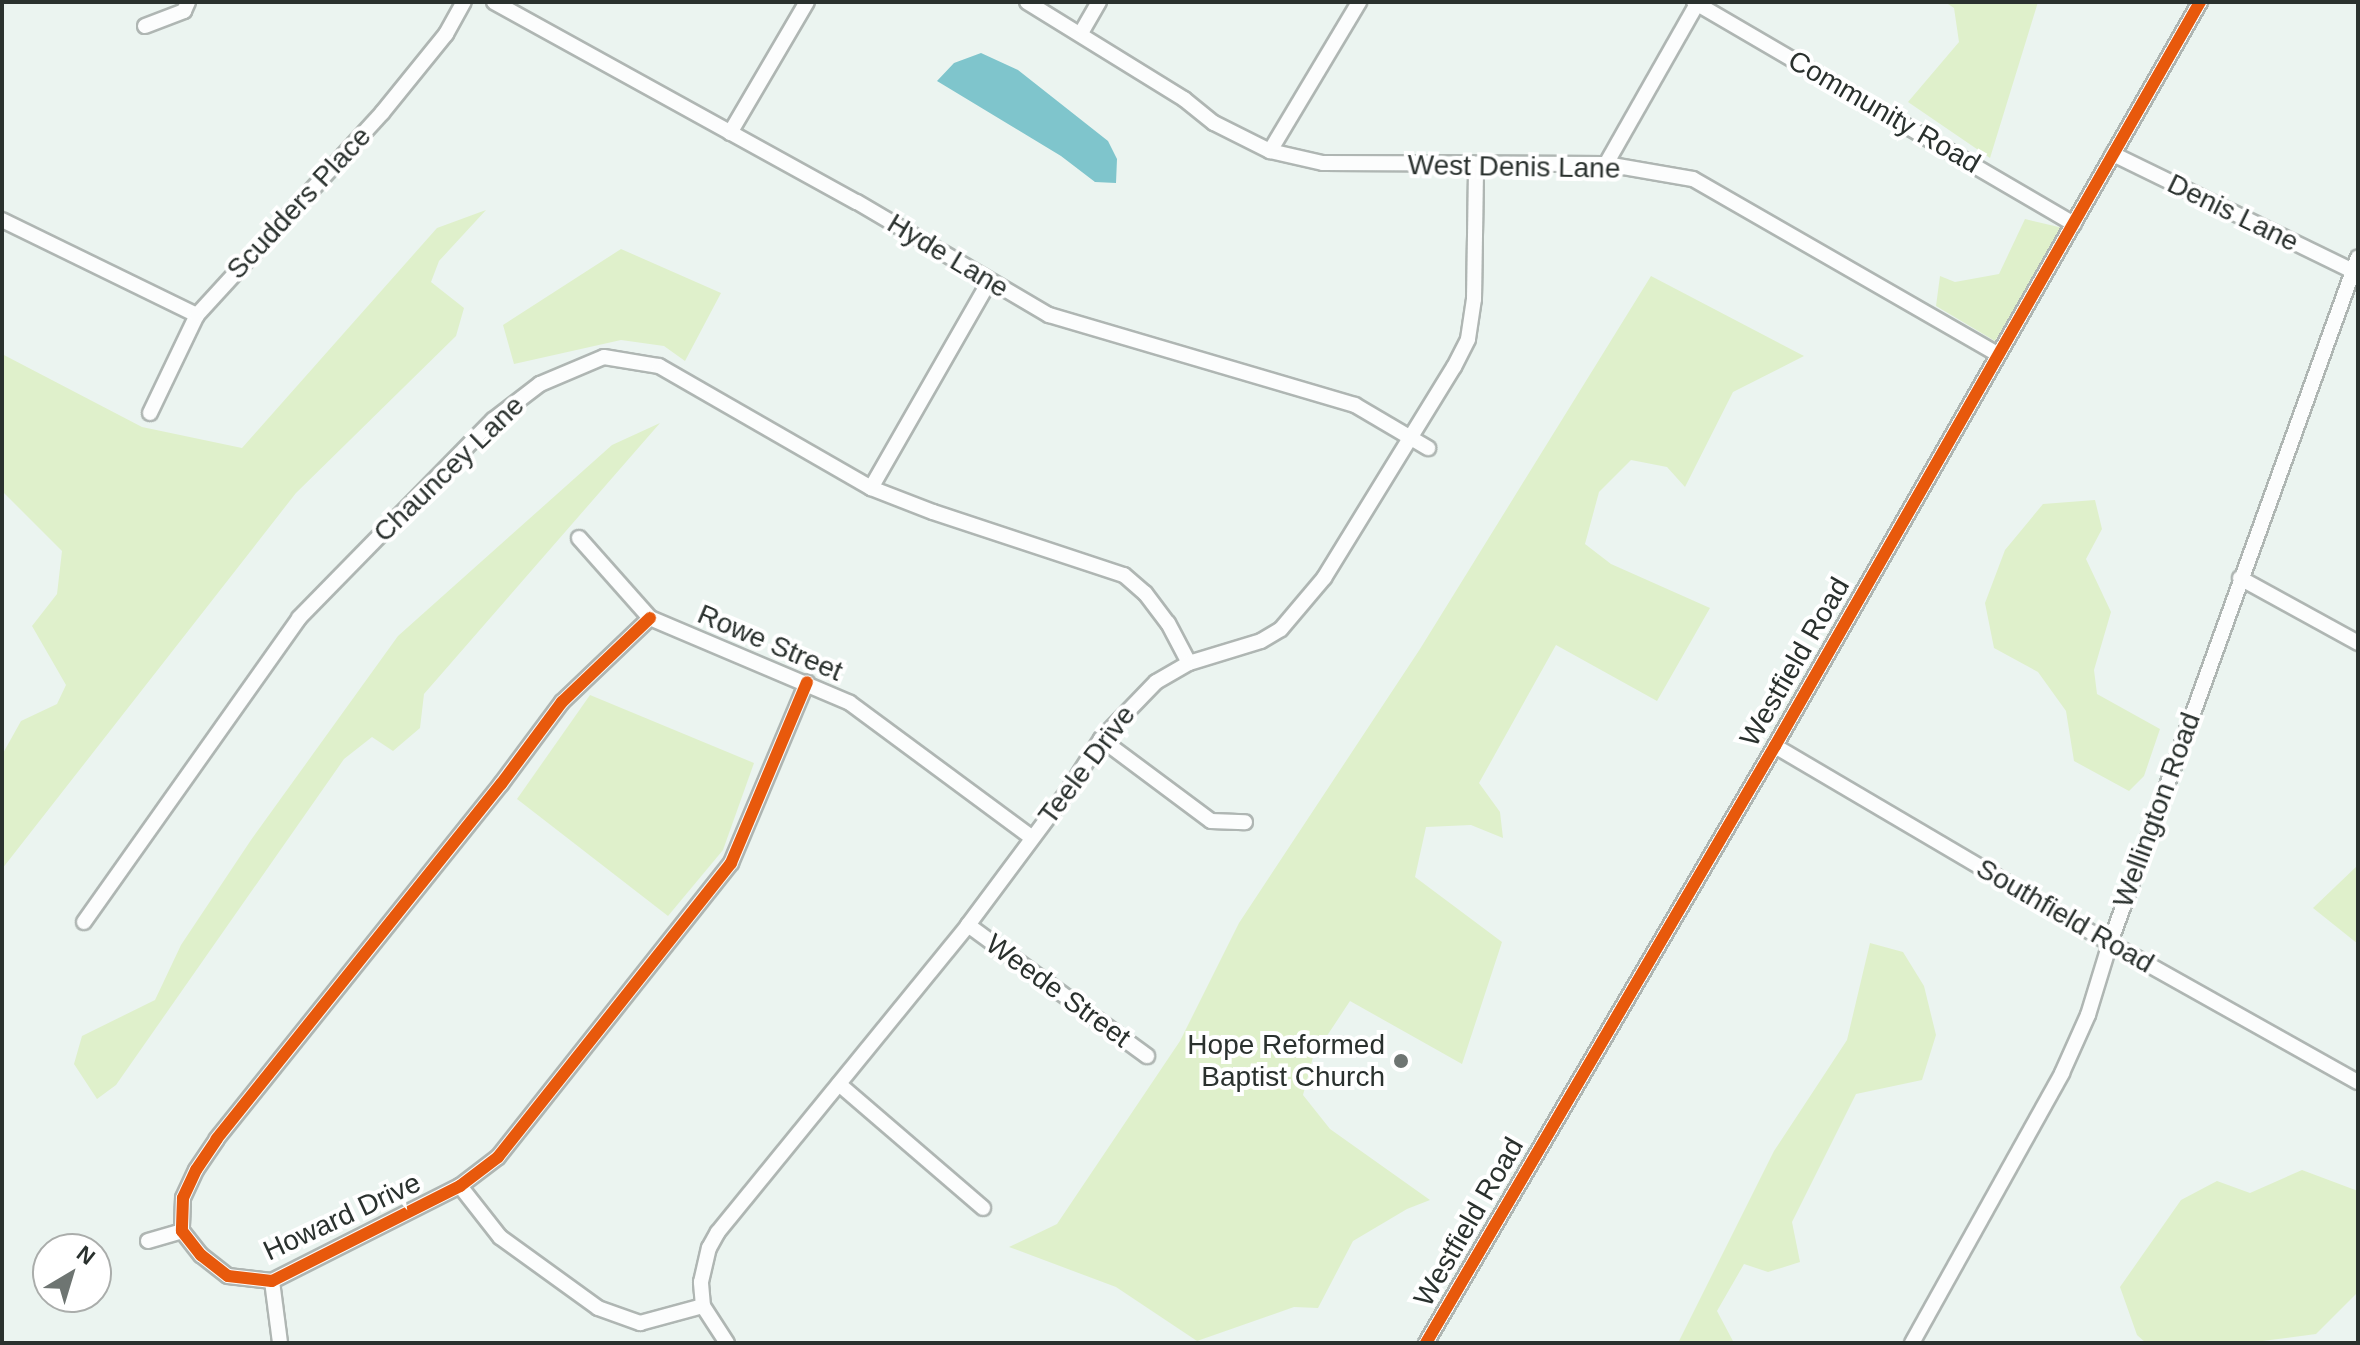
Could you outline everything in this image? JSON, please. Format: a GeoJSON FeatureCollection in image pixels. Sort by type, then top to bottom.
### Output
{"type":"FeatureCollection","features":[{"type":"Feature","properties":{"kind":"street"},"geometry":{"type":"LineString","coordinates":[[145,26],[184,11],[188,2]]}},
{"type":"Feature","properties":{"kind":"street","name":"Scudders Place"},"geometry":{"type":"LineString","coordinates":[[150,413],[197,315],[382,113],[446,34],[464,2]]}},
{"type":"Feature","properties":{"kind":"street","name":"Hyde Lane"},"geometry":{"type":"LineString","coordinates":[[494,2],[857,202],[1049,315],[1110,336],[1355,405],[1428,448]]}},
{"type":"Feature","properties":{"kind":"street"},"geometry":{"type":"LineString","coordinates":[[730,133],[807,2]]}},
{"type":"Feature","properties":{"kind":"street","name":"West Denis Lane"},"geometry":{"type":"LineString","coordinates":[[1027,2],[1184,99],[1214,123],[1270,151],[1323,163],[1476,166],[1606,164],[1693,179],[1997,354]]}},
{"type":"Feature","properties":{"kind":"street"},"geometry":{"type":"LineString","coordinates":[[1081,33],[1099,2]]}},
{"type":"Feature","properties":{"kind":"street"},"geometry":{"type":"LineString","coordinates":[[1270,151],[1359,2]]}},
{"type":"Feature","properties":{"kind":"street","name":"Westfield Road"},"geometry":{"type":"LineString","coordinates":[[1426,1343],[1775,746],[2200,2]]}},
{"type":"Feature","properties":{"kind":"street"},"geometry":{"type":"LineString","coordinates":[[1606,164],[1696,3]]}},
{"type":"Feature","properties":{"kind":"street","name":"Community Road"},"geometry":{"type":"LineString","coordinates":[[1696,3],[2074,224]]}},
{"type":"Feature","properties":{"kind":"street","name":"Denis Lane"},"geometry":{"type":"LineString","coordinates":[[2113,154],[2353,271]]}},
{"type":"Feature","properties":{"kind":"street","name":"Teele Drive"},"geometry":{"type":"LineString","coordinates":[[703,1306],[704,1266],[718,1232],[968,925],[1070,788],[1101,739],[1146,691],[1189,663],[1261,641],[1281,629],[1324,578],[1468,339],[1474,299],[1476,166]]}},
{"type":"Feature","properties":{"kind":"street"},"geometry":{"type":"LineString","coordinates":[[2,220],[197,315]]}},
{"type":"Feature","properties":{"kind":"street","name":"Wellington Road"},"geometry":{"type":"LineString","coordinates":[[1912,1343],[2062,1073],[2088,1015],[2110,943],[2240,578],[2358,257]]}},
{"type":"Feature","properties":{"kind":"street"},"geometry":{"type":"LineString","coordinates":[[871,488],[989,282]]}},
{"type":"Feature","properties":{"kind":"street","name":"Chauncey Lane"},"geometry":{"type":"LineString","coordinates":[[84,922],[299,618],[493,420],[540,384],[604,357],[659,366],[871,488],[933,512],[1124,575],[1145,593],[1168,623],[1189,663]]}},
{"type":"Feature","properties":{"kind":"street","name":"Rowe Street"},"geometry":{"type":"LineString","coordinates":[[579,538],[650,618],[807,682],[850,703],[1031,837]]}},
{"type":"Feature","properties":{"kind":"street"},"geometry":{"type":"LineString","coordinates":[[2240,578],[2358,643]]}},
{"type":"Feature","properties":{"kind":"street"},"geometry":{"type":"LineString","coordinates":[[148,1241],[182,1231],[183,1198],[217,1139],[501,784],[562,702],[650,618]]}},
{"type":"Feature","properties":{"kind":"street","name":"Howard Drive"},"geometry":{"type":"LineString","coordinates":[[182,1231],[201,1255],[228,1276],[272,1281],[460,1186],[513,1141],[731,863],[807,682]]}},
{"type":"Feature","properties":{"kind":"street"},"geometry":{"type":"LineString","coordinates":[[1101,739],[1211,821],[1245,822]]}},
{"type":"Feature","properties":{"kind":"street","name":"Southfield Road"},"geometry":{"type":"LineString","coordinates":[[1775,746],[2110,943],[2358,1082]]}},
{"type":"Feature","properties":{"kind":"street","name":"Weede Street"},"geometry":{"type":"LineString","coordinates":[[968,925],[1147,1056]]}},
{"type":"Feature","properties":{"kind":"street"},"geometry":{"type":"LineString","coordinates":[[839,1084],[983,1208]]}},
{"type":"Feature","properties":{"kind":"street"},"geometry":{"type":"LineString","coordinates":[[460,1186],[500,1237],[598,1308],[640,1323],[703,1306],[727,1343]]}},
{"type":"Feature","properties":{"kind":"street"},"geometry":{"type":"LineString","coordinates":[[272,1281],[280,1343]]}},
{"type":"Feature","properties":{"kind":"green space"},"geometry":{"type":"Polygon","coordinates":[[[1945,2],[2038,2],[1990,158],[1908,102],[1959,42],[1954,8],[1945,2]]]}},
{"type":"Feature","properties":{"kind":"green space"},"geometry":{"type":"Polygon","coordinates":[[[486,210],[439,261],[431,282],[464,308],[456,336],[296,493],[2,869],[2,755],[21,721],[57,704],[66,685],[32,626],[57,594],[62,551],[2,491],[2,354],[142,427],[242,448],[437,228],[486,210]]]}},
{"type":"Feature","properties":{"kind":"green space"},"geometry":{"type":"Polygon","coordinates":[[[2025,219],[2063,228],[1995,341],[1936,306],[1940,276],[1955,282],[1999,274],[2025,219]]]}},
{"type":"Feature","properties":{"kind":"green space"},"geometry":{"type":"Polygon","coordinates":[[[621,249],[721,293],[685,361],[664,346],[621,340],[514,364],[503,325],[621,249]]]}},
{"type":"Feature","properties":{"kind":"green space"},"geometry":{"type":"Polygon","coordinates":[[[1651,276],[1804,356],[1733,392],[1685,487],[1667,467],[1631,460],[1599,492],[1585,544],[1611,564],[1710,608],[1657,701],[1556,645],[1479,783],[1500,812],[1503,838],[1471,825],[1426,827],[1415,877],[1502,942],[1462,1064],[1350,1001],[1313,1057],[1303,1095],[1330,1129],[1430,1200],[1407,1209],[1353,1241],[1318,1308],[1294,1307],[1197,1341],[1116,1287],[1009,1247],[1057,1224],[1180,1041],[1239,923],[1420,649],[1651,276]]]}},
{"type":"Feature","properties":{"kind":"green space"},"geometry":{"type":"Polygon","coordinates":[[[660,423],[424,694],[420,728],[393,751],[372,737],[344,759],[116,1085],[97,1099],[74,1064],[82,1036],[155,1000],[181,945],[251,840],[398,636],[612,445],[660,423]]]}},
{"type":"Feature","properties":{"kind":"green space"},"geometry":{"type":"Polygon","coordinates":[[[2095,500],[2102,529],[2086,559],[2111,612],[2094,670],[2097,694],[2160,729],[2144,776],[2129,791],[2074,761],[2066,711],[2038,672],[1994,648],[1985,603],[2005,550],[2043,504],[2095,500]]]}},
{"type":"Feature","properties":{"kind":"green space"},"geometry":{"type":"Polygon","coordinates":[[[590,695],[754,763],[723,850],[668,916],[517,799],[590,695]]]}},
{"type":"Feature","properties":{"kind":"green space"},"geometry":{"type":"Polygon","coordinates":[[[2358,865],[2358,944],[2313,908],[2358,865]]]}},
{"type":"Feature","properties":{"kind":"green space"},"geometry":{"type":"Polygon","coordinates":[[[1870,943],[1903,952],[1924,986],[1936,1035],[1922,1080],[1856,1094],[1792,1222],[1800,1262],[1768,1272],[1744,1264],[1717,1311],[1734,1343],[1678,1343],[1774,1151],[1847,1040],[1870,943]]]}},
{"type":"Feature","properties":{"kind":"green space"},"geometry":{"type":"Polygon","coordinates":[[[2302,1170],[2358,1191],[2358,1292],[2316,1334],[2247,1343],[2146,1343],[2137,1335],[2120,1287],[2181,1200],[2217,1181],[2250,1193],[2302,1170]]]}},
{"type":"Feature","properties":{"kind":"water"},"geometry":{"type":"Polygon","coordinates":[[[981,53],[1018,70],[1108,141],[1117,159],[1116,183],[1095,182],[1061,156],[937,81],[954,63],[981,53]]]}},
{"type":"Feature","properties":{"kind":"cycle path"},"geometry":{"type":"LineString","coordinates":[[1426,1343],[1775,746],[2200,2]]}},
{"type":"Feature","properties":{"kind":"cycle path"},"geometry":{"type":"LineString","coordinates":[[650,618],[562,702],[501,784],[217,1139],[196,1170],[183,1198],[182,1231],[201,1255],[228,1276],[272,1281],[460,1186],[498,1157],[731,863],[807,682]]}},
{"type":"Feature","properties":{"kind":"place","name":"Hope Reformed Baptist Church"},"geometry":{"type":"Point","coordinates":[1401,1061]}}]}
